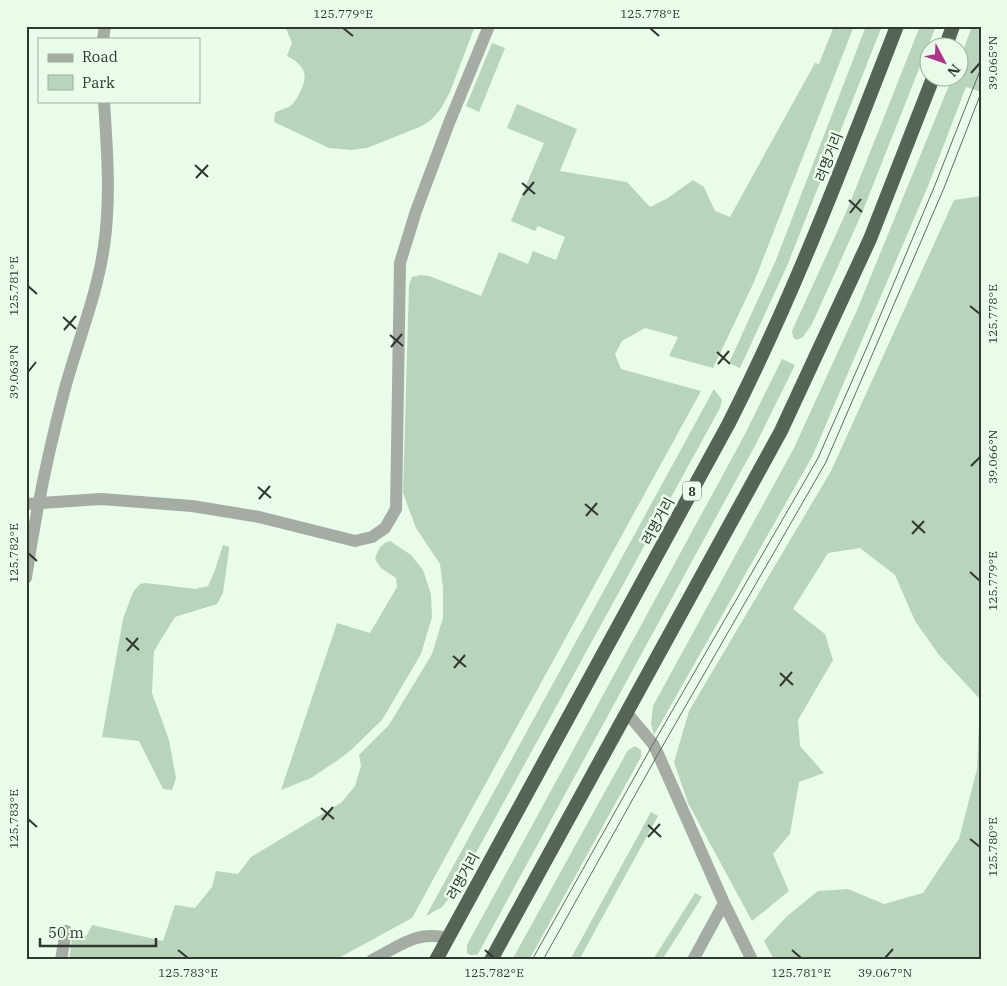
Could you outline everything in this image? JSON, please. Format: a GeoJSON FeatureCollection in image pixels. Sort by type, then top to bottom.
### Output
{"type":"FeatureCollection","features":[{"type":"Feature","properties":{"kind":"highway","name":"려명거리"},"geometry":{"type":"LineString","coordinates":[[436,960],[753,377],[819,228],[897,26]]}},
{"type":"Feature","properties":{"kind":"highway"},"geometry":{"type":"LineString","coordinates":[[949,38],[953,26]]}},
{"type":"Feature","properties":{"kind":"highway"},"geometry":{"type":"LineString","coordinates":[[491,960],[781,431],[870,239],[929,88]]}},
{"type":"Feature","properties":{"kind":"street"},"geometry":{"type":"LineString","coordinates":[[33,504],[101,499],[192,506],[259,517],[355,541],[372,538],[385,528],[396,509],[400,263],[416,212],[449,122],[490,26]]}},
{"type":"Feature","properties":{"kind":"street"},"geometry":{"type":"LineString","coordinates":[[26,578],[33,504],[42,483],[64,391],[95,293],[104,245],[108,194],[104,102]]}},
{"type":"Feature","properties":{"kind":"street"},"geometry":{"type":"LineString","coordinates":[[627,713],[653,744],[724,904],[752,960]]}},
{"type":"Feature","properties":{"kind":"street"},"geometry":{"type":"LineString","coordinates":[[693,960],[724,904]]}},
{"type":"Feature","properties":{"kind":"street"},"geometry":{"type":"LineString","coordinates":[[61,960],[66,931]]}},
{"type":"Feature","properties":{"kind":"street"},"geometry":{"type":"LineString","coordinates":[[372,960],[418,936],[435,935],[448,938]]}},
{"type":"Feature","properties":{"kind":"green space"},"geometry":{"type":"Polygon","coordinates":[[[285,26],[475,26],[450,92],[440,110],[432,119],[422,126],[367,148],[351,150],[329,148],[274,122],[275,113],[289,107],[298,96],[305,77],[302,68],[287,56],[292,43],[285,26]]]}},
{"type":"Feature","properties":{"kind":"green space"},"geometry":{"type":"Polygon","coordinates":[[[834,26],[854,26],[754,282],[713,368],[669,356],[678,337],[645,328],[622,341],[615,354],[621,369],[701,391],[412,918],[335,960],[69,960],[72,938],[87,935],[92,925],[163,941],[175,905],[195,908],[212,887],[216,871],[238,874],[251,857],[342,802],[355,786],[361,766],[359,755],[389,725],[432,654],[443,618],[443,588],[440,564],[416,528],[403,493],[409,285],[412,277],[420,275],[429,276],[481,296],[499,252],[528,264],[533,251],[556,260],[565,237],[538,226],[535,231],[511,221],[544,143],[507,128],[517,104],[577,129],[560,171],[627,182],[650,207],[668,198],[693,180],[704,187],[715,211],[730,217],[815,63],[819,64],[834,26]]]}},
{"type":"Feature","properties":{"kind":"green space"},"geometry":{"type":"Polygon","coordinates":[[[866,26],[882,26],[787,266],[740,368],[729,363],[776,260],[866,26]]]}},
{"type":"Feature","properties":{"kind":"green space"},"geometry":{"type":"Polygon","coordinates":[[[920,26],[936,26],[931,38],[920,38],[920,66],[862,213],[812,324],[803,337],[796,340],[793,337],[792,331],[848,208],[920,26]]]}},
{"type":"Feature","properties":{"kind":"green space"},"geometry":{"type":"Polygon","coordinates":[[[972,26],[981,26],[981,92],[969,88],[970,38],[968,38],[972,26]]]}},
{"type":"Feature","properties":{"kind":"green space"},"geometry":{"type":"Polygon","coordinates":[[[492,43],[505,48],[479,112],[466,106],[492,43]]]}},
{"type":"Feature","properties":{"kind":"green space"},"geometry":{"type":"Polygon","coordinates":[[[948,88],[966,88],[928,186],[812,457],[654,735],[651,724],[653,706],[794,448],[857,310],[948,88]]]}},
{"type":"Feature","properties":{"kind":"green space"},"geometry":{"type":"Polygon","coordinates":[[[981,196],[981,960],[814,960],[808,957],[806,960],[774,960],[764,941],[786,917],[818,891],[848,889],[884,904],[923,893],[959,839],[977,769],[980,699],[939,655],[915,621],[895,575],[860,548],[828,553],[793,609],[825,634],[833,660],[798,720],[800,746],[824,773],[799,782],[790,834],[773,854],[789,891],[752,921],[688,803],[674,762],[689,711],[831,471],[954,200],[981,196]]]}},
{"type":"Feature","properties":{"kind":"green space"},"geometry":{"type":"Polygon","coordinates":[[[782,359],[795,365],[757,442],[479,952],[477,955],[470,955],[467,953],[467,945],[744,436],[782,359]]]}},
{"type":"Feature","properties":{"kind":"green space"},"geometry":{"type":"Polygon","coordinates":[[[714,389],[722,400],[720,408],[455,891],[442,907],[426,916],[714,389]]]}},
{"type":"Feature","properties":{"kind":"green space"},"geometry":{"type":"Polygon","coordinates":[[[390,541],[411,555],[423,570],[431,594],[432,617],[421,654],[382,720],[338,760],[311,778],[281,790],[337,623],[370,633],[397,587],[396,578],[381,568],[375,559],[380,548],[390,541]]]}},
{"type":"Feature","properties":{"kind":"green space"},"geometry":{"type":"Polygon","coordinates":[[[223,545],[229,547],[229,550],[223,593],[217,604],[175,617],[154,651],[152,693],[169,740],[176,778],[172,790],[163,789],[139,741],[102,737],[123,619],[133,592],[140,584],[146,583],[195,589],[208,586],[223,545]]]}},
{"type":"Feature","properties":{"kind":"green space"},"geometry":{"type":"Polygon","coordinates":[[[635,746],[641,750],[641,757],[529,960],[512,960],[628,750],[635,746]]]}},
{"type":"Feature","properties":{"kind":"green space"},"geometry":{"type":"Polygon","coordinates":[[[651,812],[658,816],[579,960],[570,960],[651,812]]]}},
{"type":"Feature","properties":{"kind":"green space"},"geometry":{"type":"Polygon","coordinates":[[[695,893],[702,897],[662,960],[654,958],[695,893]]]}},
{"type":"Feature","properties":{"kind":"tram line"},"geometry":{"type":"LineString","coordinates":[[532,960],[653,744],[818,458],[935,185],[981,68]]}},
{"type":"Feature","properties":{"kind":"tram line"},"geometry":{"type":"LineString","coordinates":[[543,960],[658,754],[826,462],[944,188],[981,93]]}}]}
